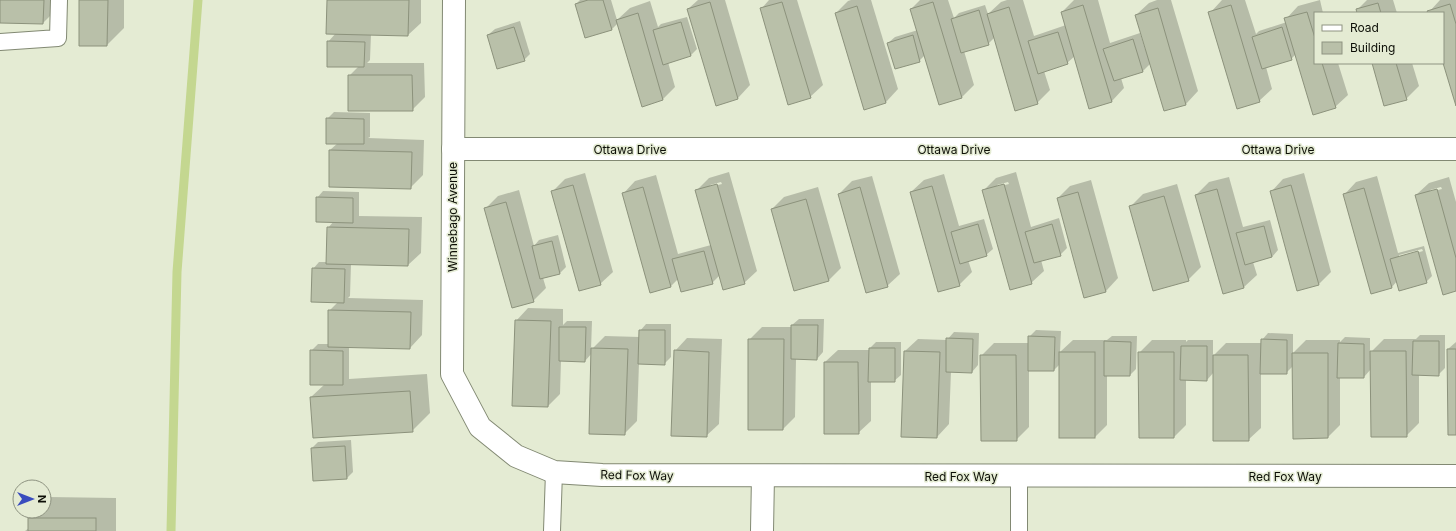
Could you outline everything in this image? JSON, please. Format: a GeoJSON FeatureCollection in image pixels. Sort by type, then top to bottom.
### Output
{"type":"FeatureCollection","features":[{"type":"Feature","properties":{"kind":"street","name":"Winnebago Avenue"},"geometry":{"type":"LineString","coordinates":[[454,0],[452,374],[480,427]]}},
{"type":"Feature","properties":{"kind":"street","name":"Ottawa Drive"},"geometry":{"type":"LineString","coordinates":[[453,149],[1456,149]]}},
{"type":"Feature","properties":{"kind":"street","name":"Red Fox Way"},"geometry":{"type":"LineString","coordinates":[[480,427],[516,456],[554,472],[602,475],[1456,476]]}},
{"type":"Feature","properties":{"kind":"street"},"geometry":{"type":"LineString","coordinates":[[762,531],[763,476]]}},
{"type":"Feature","properties":{"kind":"lane"},"geometry":{"type":"LineString","coordinates":[[0,42],[58,38],[59,0]]}},
{"type":"Feature","properties":{"kind":"lane"},"geometry":{"type":"LineString","coordinates":[[552,531],[554,472]]}},
{"type":"Feature","properties":{"kind":"lane"},"geometry":{"type":"LineString","coordinates":[[1019,476],[1020,531]]}},
{"type":"Feature","properties":{"kind":"building"},"geometry":{"type":"Polygon","coordinates":[[[0,0],[44,0],[43,24],[0,23],[0,0]]]}},
{"type":"Feature","properties":{"kind":"building"},"geometry":{"type":"Polygon","coordinates":[[[79,0],[108,0],[107,46],[79,46],[79,0]]]}},
{"type":"Feature","properties":{"kind":"building"},"geometry":{"type":"Polygon","coordinates":[[[327,0],[409,0],[408,36],[326,34],[327,0]]]}},
{"type":"Feature","properties":{"kind":"building"},"geometry":{"type":"Polygon","coordinates":[[[588,0],[603,0],[612,30],[585,38],[575,4],[588,0]]]}},
{"type":"Feature","properties":{"kind":"building"},"geometry":{"type":"Polygon","coordinates":[[[710,2],[738,99],[716,106],[687,9],[710,2]]]}},
{"type":"Feature","properties":{"kind":"building"},"geometry":{"type":"Polygon","coordinates":[[[782,2],[811,98],[788,105],[760,8],[782,2]]]}},
{"type":"Feature","properties":{"kind":"building"},"geometry":{"type":"Polygon","coordinates":[[[933,2],[962,98],[939,105],[910,9],[933,2]]]}},
{"type":"Feature","properties":{"kind":"building"},"geometry":{"type":"Polygon","coordinates":[[[1378,3],[1381,12],[1357,12],[1356,9],[1378,3]]]}},
{"type":"Feature","properties":{"kind":"building"},"geometry":{"type":"Polygon","coordinates":[[[1450,4],[1456,24],[1456,106],[1443,64],[1444,12],[1427,11],[1450,4]]]}},
{"type":"Feature","properties":{"kind":"building"},"geometry":{"type":"Polygon","coordinates":[[[1083,5],[1112,102],[1089,109],[1061,12],[1083,5]]]}},
{"type":"Feature","properties":{"kind":"building"},"geometry":{"type":"Polygon","coordinates":[[[1231,5],[1260,102],[1237,109],[1208,12],[1231,5]]]}},
{"type":"Feature","properties":{"kind":"building"},"geometry":{"type":"Polygon","coordinates":[[[857,6],[886,103],[864,110],[835,13],[857,6]]]}},
{"type":"Feature","properties":{"kind":"building"},"geometry":{"type":"Polygon","coordinates":[[[1009,7],[1038,104],[1015,111],[987,14],[1009,7]]]}},
{"type":"Feature","properties":{"kind":"building"},"geometry":{"type":"Polygon","coordinates":[[[1158,8],[1186,105],[1164,111],[1135,15],[1158,8]]]}},
{"type":"Feature","properties":{"kind":"building"},"geometry":{"type":"Polygon","coordinates":[[[979,10],[989,45],[961,53],[951,19],[979,10]]]}},
{"type":"Feature","properties":{"kind":"building"},"geometry":{"type":"Polygon","coordinates":[[[1307,12],[1314,35],[1314,64],[1322,64],[1336,108],[1313,115],[1284,18],[1307,12]]]}},
{"type":"Feature","properties":{"kind":"building"},"geometry":{"type":"Polygon","coordinates":[[[638,13],[663,100],[642,107],[616,20],[638,13]]]}},
{"type":"Feature","properties":{"kind":"building"},"geometry":{"type":"Polygon","coordinates":[[[681,22],[691,56],[663,65],[653,30],[681,22]]]}},
{"type":"Feature","properties":{"kind":"building"},"geometry":{"type":"Polygon","coordinates":[[[514,27],[525,61],[497,69],[487,35],[514,27]]]}},
{"type":"Feature","properties":{"kind":"building"},"geometry":{"type":"Polygon","coordinates":[[[1282,27],[1292,60],[1262,69],[1252,37],[1282,27]]]}},
{"type":"Feature","properties":{"kind":"building"},"geometry":{"type":"Polygon","coordinates":[[[1058,32],[1068,64],[1038,74],[1028,41],[1058,32]]]}},
{"type":"Feature","properties":{"kind":"building"},"geometry":{"type":"Polygon","coordinates":[[[913,35],[920,62],[895,69],[887,43],[913,35]]]}},
{"type":"Feature","properties":{"kind":"building"},"geometry":{"type":"Polygon","coordinates":[[[1133,39],[1143,72],[1114,81],[1103,49],[1133,39]]]}},
{"type":"Feature","properties":{"kind":"building"},"geometry":{"type":"Polygon","coordinates":[[[327,41],[365,42],[364,67],[327,67],[327,41]]]}},
{"type":"Feature","properties":{"kind":"building"},"geometry":{"type":"Polygon","coordinates":[[[1372,64],[1396,64],[1407,100],[1384,106],[1372,64]]]}},
{"type":"Feature","properties":{"kind":"building"},"geometry":{"type":"Polygon","coordinates":[[[348,75],[412,75],[413,111],[348,111],[348,75]]]}},
{"type":"Feature","properties":{"kind":"building"},"geometry":{"type":"Polygon","coordinates":[[[326,118],[364,119],[364,144],[326,144],[326,118]]]}},
{"type":"Feature","properties":{"kind":"building"},"geometry":{"type":"Polygon","coordinates":[[[329,150],[412,152],[411,189],[329,187],[329,150]]]}},
{"type":"Feature","properties":{"kind":"building"},"geometry":{"type":"Polygon","coordinates":[[[717,184],[745,284],[723,290],[695,190],[717,184]]]}},
{"type":"Feature","properties":{"kind":"building"},"geometry":{"type":"Polygon","coordinates":[[[1004,184],[1032,284],[1010,290],[982,190],[1004,184]]]}},
{"type":"Feature","properties":{"kind":"building"},"geometry":{"type":"Polygon","coordinates":[[[573,185],[601,285],[579,291],[551,191],[573,185]]]}},
{"type":"Feature","properties":{"kind":"building"},"geometry":{"type":"Polygon","coordinates":[[[1291,185],[1319,285],[1297,291],[1270,191],[1291,185]]]}},
{"type":"Feature","properties":{"kind":"building"},"geometry":{"type":"Polygon","coordinates":[[[932,186],[960,286],[938,292],[910,192],[932,186]]]}},
{"type":"Feature","properties":{"kind":"building"},"geometry":{"type":"Polygon","coordinates":[[[643,187],[671,287],[650,293],[622,193],[643,187]]]}},
{"type":"Feature","properties":{"kind":"building"},"geometry":{"type":"Polygon","coordinates":[[[860,187],[888,287],[866,293],[838,194],[860,187]]]}},
{"type":"Feature","properties":{"kind":"building"},"geometry":{"type":"Polygon","coordinates":[[[1364,188],[1392,288],[1371,294],[1343,194],[1364,188]]]}},
{"type":"Feature","properties":{"kind":"building"},"geometry":{"type":"Polygon","coordinates":[[[1217,189],[1244,288],[1223,294],[1195,195],[1217,189]]]}},
{"type":"Feature","properties":{"kind":"building"},"geometry":{"type":"Polygon","coordinates":[[[1437,189],[1456,258],[1456,291],[1443,295],[1415,195],[1437,189]]]}},
{"type":"Feature","properties":{"kind":"building"},"geometry":{"type":"Polygon","coordinates":[[[1078,192],[1106,292],[1084,298],[1057,198],[1078,192]]]}},
{"type":"Feature","properties":{"kind":"building"},"geometry":{"type":"Polygon","coordinates":[[[1164,196],[1189,281],[1153,291],[1129,206],[1164,196]]]}},
{"type":"Feature","properties":{"kind":"building"},"geometry":{"type":"Polygon","coordinates":[[[316,197],[353,198],[353,223],[316,222],[316,197]]]}},
{"type":"Feature","properties":{"kind":"building"},"geometry":{"type":"Polygon","coordinates":[[[806,199],[829,281],[794,291],[771,209],[806,199]]]}},
{"type":"Feature","properties":{"kind":"building"},"geometry":{"type":"Polygon","coordinates":[[[506,202],[534,302],[512,308],[484,208],[506,202]]]}},
{"type":"Feature","properties":{"kind":"building"},"geometry":{"type":"Polygon","coordinates":[[[978,224],[987,256],[960,264],[951,232],[978,224]]]}},
{"type":"Feature","properties":{"kind":"building"},"geometry":{"type":"Polygon","coordinates":[[[1052,224],[1061,256],[1034,263],[1025,232],[1052,224]]]}},
{"type":"Feature","properties":{"kind":"building"},"geometry":{"type":"Polygon","coordinates":[[[1264,226],[1272,257],[1245,265],[1236,233],[1264,226]]]}},
{"type":"Feature","properties":{"kind":"building"},"geometry":{"type":"Polygon","coordinates":[[[327,227],[409,229],[408,266],[326,264],[327,227]]]}},
{"type":"Feature","properties":{"kind":"building"},"geometry":{"type":"Polygon","coordinates":[[[552,241],[560,274],[540,279],[532,246],[552,241]]]}},
{"type":"Feature","properties":{"kind":"building"},"geometry":{"type":"Polygon","coordinates":[[[704,251],[713,284],[681,292],[672,259],[704,251]]]}},
{"type":"Feature","properties":{"kind":"building"},"geometry":{"type":"Polygon","coordinates":[[[1418,251],[1427,283],[1399,291],[1390,259],[1418,251]]]}},
{"type":"Feature","properties":{"kind":"building"},"geometry":{"type":"Polygon","coordinates":[[[312,268],[345,269],[344,303],[311,302],[312,268]]]}},
{"type":"Feature","properties":{"kind":"building"},"geometry":{"type":"Polygon","coordinates":[[[328,310],[411,312],[410,349],[328,347],[328,310]]]}},
{"type":"Feature","properties":{"kind":"building"},"geometry":{"type":"Polygon","coordinates":[[[515,320],[551,321],[548,407],[512,406],[515,320]]]}},
{"type":"Feature","properties":{"kind":"building"},"geometry":{"type":"Polygon","coordinates":[[[791,325],[818,325],[817,360],[791,359],[791,325]]]}},
{"type":"Feature","properties":{"kind":"building"},"geometry":{"type":"Polygon","coordinates":[[[559,327],[586,327],[585,362],[559,361],[559,327]]]}},
{"type":"Feature","properties":{"kind":"building"},"geometry":{"type":"Polygon","coordinates":[[[639,330],[665,330],[665,365],[638,364],[639,330]]]}},
{"type":"Feature","properties":{"kind":"building"},"geometry":{"type":"Polygon","coordinates":[[[1028,336],[1055,337],[1054,371],[1028,371],[1028,336]]]}},
{"type":"Feature","properties":{"kind":"building"},"geometry":{"type":"Polygon","coordinates":[[[946,338],[973,339],[972,373],[946,372],[946,338]]]}},
{"type":"Feature","properties":{"kind":"building"},"geometry":{"type":"Polygon","coordinates":[[[748,339],[784,339],[783,430],[748,430],[748,339]]]}},
{"type":"Feature","properties":{"kind":"building"},"geometry":{"type":"Polygon","coordinates":[[[1261,339],[1287,340],[1287,374],[1260,374],[1261,339]]]}},
{"type":"Feature","properties":{"kind":"building"},"geometry":{"type":"Polygon","coordinates":[[[1104,341],[1131,342],[1130,376],[1104,376],[1104,341]]]}},
{"type":"Feature","properties":{"kind":"building"},"geometry":{"type":"Polygon","coordinates":[[[1413,341],[1439,341],[1439,376],[1412,375],[1413,341]]]}},
{"type":"Feature","properties":{"kind":"building"},"geometry":{"type":"Polygon","coordinates":[[[1338,343],[1364,344],[1364,378],[1337,378],[1338,343]]]}},
{"type":"Feature","properties":{"kind":"building"},"geometry":{"type":"Polygon","coordinates":[[[1181,346],[1207,346],[1207,381],[1180,380],[1181,346]]]}},
{"type":"Feature","properties":{"kind":"building"},"geometry":{"type":"Polygon","coordinates":[[[591,348],[628,349],[625,435],[589,434],[591,348]]]}},
{"type":"Feature","properties":{"kind":"building"},"geometry":{"type":"Polygon","coordinates":[[[869,348],[895,348],[895,382],[868,382],[869,348]]]}},
{"type":"Feature","properties":{"kind":"building"},"geometry":{"type":"Polygon","coordinates":[[[1447,349],[1456,349],[1456,435],[1448,435],[1447,349]]]}},
{"type":"Feature","properties":{"kind":"building"},"geometry":{"type":"Polygon","coordinates":[[[310,350],[343,351],[343,385],[310,385],[310,350]]]}},
{"type":"Feature","properties":{"kind":"building"},"geometry":{"type":"Polygon","coordinates":[[[674,350],[709,352],[707,437],[671,436],[674,350]]]}},
{"type":"Feature","properties":{"kind":"building"},"geometry":{"type":"Polygon","coordinates":[[[904,351],[940,352],[937,438],[901,437],[904,351]]]}},
{"type":"Feature","properties":{"kind":"building"},"geometry":{"type":"Polygon","coordinates":[[[1370,351],[1406,351],[1407,437],[1371,437],[1370,351]]]}},
{"type":"Feature","properties":{"kind":"building"},"geometry":{"type":"Polygon","coordinates":[[[1059,352],[1095,352],[1095,438],[1059,438],[1059,352]]]}},
{"type":"Feature","properties":{"kind":"building"},"geometry":{"type":"Polygon","coordinates":[[[1138,352],[1174,352],[1174,438],[1139,438],[1138,352]]]}},
{"type":"Feature","properties":{"kind":"building"},"geometry":{"type":"Polygon","coordinates":[[[1292,353],[1328,353],[1328,438],[1293,439],[1292,353]]]}},
{"type":"Feature","properties":{"kind":"building"},"geometry":{"type":"Polygon","coordinates":[[[980,355],[1016,355],[1017,441],[981,441],[980,355]]]}},
{"type":"Feature","properties":{"kind":"building"},"geometry":{"type":"Polygon","coordinates":[[[1213,355],[1248,355],[1249,441],[1213,441],[1213,355]]]}},
{"type":"Feature","properties":{"kind":"building"},"geometry":{"type":"Polygon","coordinates":[[[824,362],[858,362],[859,434],[824,434],[824,362]]]}},
{"type":"Feature","properties":{"kind":"building"},"geometry":{"type":"Polygon","coordinates":[[[410,391],[413,432],[313,438],[310,397],[410,391]]]}},
{"type":"Feature","properties":{"kind":"building"},"geometry":{"type":"Polygon","coordinates":[[[345,446],[347,479],[313,481],[311,448],[345,446]]]}},
{"type":"Feature","properties":{"kind":"building"},"geometry":{"type":"Polygon","coordinates":[[[96,518],[96,531],[28,531],[28,519],[96,518]]]}},
{"type":"Feature","properties":{"kind":"waterway"},"geometry":{"type":"LineString","coordinates":[[171,531],[177,272],[198,0]]}}]}
